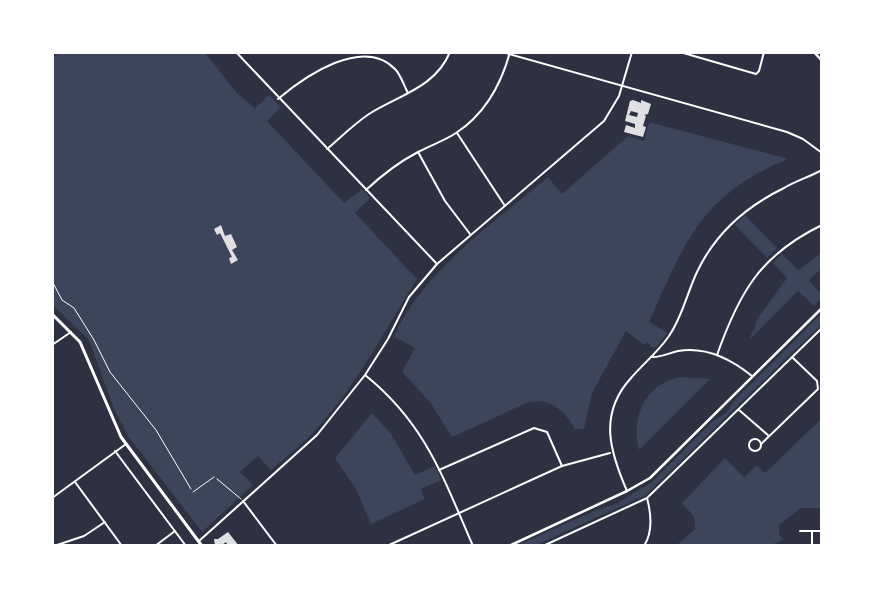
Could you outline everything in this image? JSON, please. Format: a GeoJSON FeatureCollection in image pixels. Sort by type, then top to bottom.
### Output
{"type":"FeatureCollection","features":[{"type":"Feature","properties":{"kind":"main road"},"geometry":{"type":"LineString","coordinates":[[52,314],[71,332],[86,354],[112,422],[126,444],[202,546]]}},
{"type":"Feature","properties":{"kind":"street"},"geometry":{"type":"LineString","coordinates":[[236,52],[278,99],[437,264]]}},
{"type":"Feature","properties":{"kind":"street"},"geometry":{"type":"LineString","coordinates":[[327,149],[368,115],[420,88],[435,76],[450,52]]}},
{"type":"Feature","properties":{"kind":"street"},"geometry":{"type":"LineString","coordinates":[[502,52],[787,132],[803,139],[822,153]]}},
{"type":"Feature","properties":{"kind":"street"},"geometry":{"type":"LineString","coordinates":[[199,542],[317,435],[365,375],[388,339],[409,297],[437,264],[604,121],[615,106],[632,52]]}},
{"type":"Feature","properties":{"kind":"street"},"geometry":{"type":"LineString","coordinates":[[680,52],[756,74],[759,71],[764,52]]}},
{"type":"Feature","properties":{"kind":"street"},"geometry":{"type":"LineString","coordinates":[[814,52],[822,61]]}},
{"type":"Feature","properties":{"kind":"street"},"geometry":{"type":"LineString","coordinates":[[366,190],[384,174],[418,152],[457,133],[489,102],[500,83],[510,54]]}},
{"type":"Feature","properties":{"kind":"street"},"geometry":{"type":"LineString","coordinates":[[278,99],[297,82],[322,68],[342,60],[366,56],[384,60],[397,70],[408,93]]}},
{"type":"Feature","properties":{"kind":"street"},"geometry":{"type":"LineString","coordinates":[[457,133],[506,206]]}},
{"type":"Feature","properties":{"kind":"street"},"geometry":{"type":"LineString","coordinates":[[418,152],[445,201],[471,235]]}},
{"type":"Feature","properties":{"kind":"street"},"geometry":{"type":"LineString","coordinates":[[627,491],[611,452],[610,425],[615,402],[629,380],[651,357],[678,322],[698,269],[725,230],[757,202],[822,170]]}},
{"type":"Feature","properties":{"kind":"street"},"geometry":{"type":"LineString","coordinates":[[717,355],[732,312],[754,277],[786,245],[822,224]]}},
{"type":"Feature","properties":{"kind":"street"},"geometry":{"type":"LineString","coordinates":[[509,546],[627,491],[650,478],[822,308]]}},
{"type":"Feature","properties":{"kind":"street"},"geometry":{"type":"LineString","coordinates":[[542,546],[647,498],[822,328]]}},
{"type":"Feature","properties":{"kind":"street"},"geometry":{"type":"LineString","coordinates":[[52,345],[71,332]]}},
{"type":"Feature","properties":{"kind":"street"},"geometry":{"type":"LineString","coordinates":[[651,357],[691,350],[717,355],[738,365],[752,376]]}},
{"type":"Feature","properties":{"kind":"street"},"geometry":{"type":"LineString","coordinates":[[761,444],[760,440],[754,438],[750,440],[749,446],[753,451],[757,450],[818,389],[817,381],[792,356]]}},
{"type":"Feature","properties":{"kind":"street"},"geometry":{"type":"LineString","coordinates":[[365,375],[403,410],[426,443],[473,546]]}},
{"type":"Feature","properties":{"kind":"street"},"geometry":{"type":"LineString","coordinates":[[739,409],[769,436]]}},
{"type":"Feature","properties":{"kind":"street"},"geometry":{"type":"LineString","coordinates":[[439,470],[534,428],[547,432],[562,466]]}},
{"type":"Feature","properties":{"kind":"street"},"geometry":{"type":"LineString","coordinates":[[52,498],[126,444]]}},
{"type":"Feature","properties":{"kind":"street"},"geometry":{"type":"LineString","coordinates":[[115,451],[186,546]]}},
{"type":"Feature","properties":{"kind":"street"},"geometry":{"type":"LineString","coordinates":[[387,546],[562,466],[611,452]]}},
{"type":"Feature","properties":{"kind":"street"},"geometry":{"type":"LineString","coordinates":[[75,482],[122,546]]}},
{"type":"Feature","properties":{"kind":"street"},"geometry":{"type":"LineString","coordinates":[[644,546],[648,539],[650,513],[647,498]]}},
{"type":"Feature","properties":{"kind":"street"},"geometry":{"type":"LineString","coordinates":[[243,501],[277,546]]}},
{"type":"Feature","properties":{"kind":"street"},"geometry":{"type":"LineString","coordinates":[[54,546],[84,536],[105,522]]}},
{"type":"Feature","properties":{"kind":"street"},"geometry":{"type":"LineString","coordinates":[[156,546],[175,531]]}},
{"type":"Feature","properties":{"kind":"street"},"geometry":{"type":"LineString","coordinates":[[800,531],[822,531]]}},
{"type":"Feature","properties":{"kind":"street"},"geometry":{"type":"LineString","coordinates":[[812,532],[812,546]]}},
{"type":"Feature","properties":{"kind":"lane"},"geometry":{"type":"LineString","coordinates":[[193,492],[214,477]]}},
{"type":"Feature","properties":{"kind":"path"},"geometry":{"type":"LineString","coordinates":[[52,281],[62,300],[74,308],[94,340],[110,372],[156,430],[193,492]]}},
{"type":"Feature","properties":{"kind":"path"},"geometry":{"type":"LineString","coordinates":[[214,477],[243,501]]}},
{"type":"Feature","properties":{"kind":"shaded area"},"geometry":{"type":"Polygon","coordinates":[[[65,52],[205,53],[237,93],[255,108],[269,95],[281,107],[267,121],[344,203],[362,189],[370,198],[355,213],[417,279],[354,381],[325,419],[304,441],[271,470],[258,456],[240,472],[253,485],[202,532],[128,436],[114,409],[89,340],[53,305],[52,57],[65,52]]]}},
{"type":"Feature","properties":{"kind":"shaded area"},"geometry":{"type":"Polygon","coordinates":[[[649,122],[788,159],[759,173],[735,188],[715,205],[699,224],[674,268],[649,322],[668,333],[654,349],[647,342],[644,345],[626,331],[592,393],[584,429],[575,429],[562,411],[551,404],[537,401],[529,402],[452,437],[430,402],[402,372],[415,348],[394,337],[406,313],[422,291],[461,249],[548,177],[562,194],[628,136],[644,141],[649,122]]]}},
{"type":"Feature","properties":{"kind":"shaded area"},"geometry":{"type":"Polygon","coordinates":[[[745,215],[777,248],[767,258],[735,225],[745,215]]]}},
{"type":"Feature","properties":{"kind":"shaded area"},"geometry":{"type":"Polygon","coordinates":[[[821,253],[821,269],[809,280],[821,294],[821,298],[814,306],[798,291],[749,340],[758,318],[787,278],[773,263],[782,254],[798,270],[821,253]]]}},
{"type":"Feature","properties":{"kind":"shaded area"},"geometry":{"type":"Polygon","coordinates":[[[821,314],[821,325],[646,495],[536,545],[518,545],[599,509],[616,504],[652,482],[712,422],[726,413],[734,401],[821,314]]]}},
{"type":"Feature","properties":{"kind":"shaded area"},"geometry":{"type":"Polygon","coordinates":[[[683,377],[710,379],[639,450],[637,425],[639,413],[650,393],[659,385],[683,377]]]}},
{"type":"Feature","properties":{"kind":"shaded area"},"geometry":{"type":"Polygon","coordinates":[[[372,413],[391,434],[415,475],[435,466],[441,480],[421,489],[425,499],[371,524],[356,489],[335,458],[372,413]]]}},
{"type":"Feature","properties":{"kind":"shaded area"},"geometry":{"type":"Polygon","coordinates":[[[821,419],[821,508],[801,508],[779,525],[779,534],[783,540],[771,545],[677,545],[695,529],[694,517],[682,503],[725,458],[744,477],[757,465],[765,473],[821,419]]]}},
{"type":"Feature","properties":{"kind":"building"},"geometry":{"type":"Polygon","coordinates":[[[633,100],[641,103],[641,100],[651,104],[648,114],[644,115],[646,116],[643,126],[646,127],[643,137],[624,132],[626,125],[635,128],[635,124],[625,121],[630,101],[633,100]],[[631,111],[629,115],[637,117],[638,113],[631,111]]]}},
{"type":"Feature","properties":{"kind":"building"},"geometry":{"type":"Polygon","coordinates":[[[221,225],[225,236],[231,234],[237,247],[232,250],[238,260],[231,264],[229,258],[232,257],[220,233],[217,235],[214,229],[221,225]]]}},
{"type":"Feature","properties":{"kind":"building"},"geometry":{"type":"Polygon","coordinates":[[[228,532],[239,546],[228,546],[226,542],[221,546],[215,546],[214,539],[218,539],[228,532]]]}}]}
